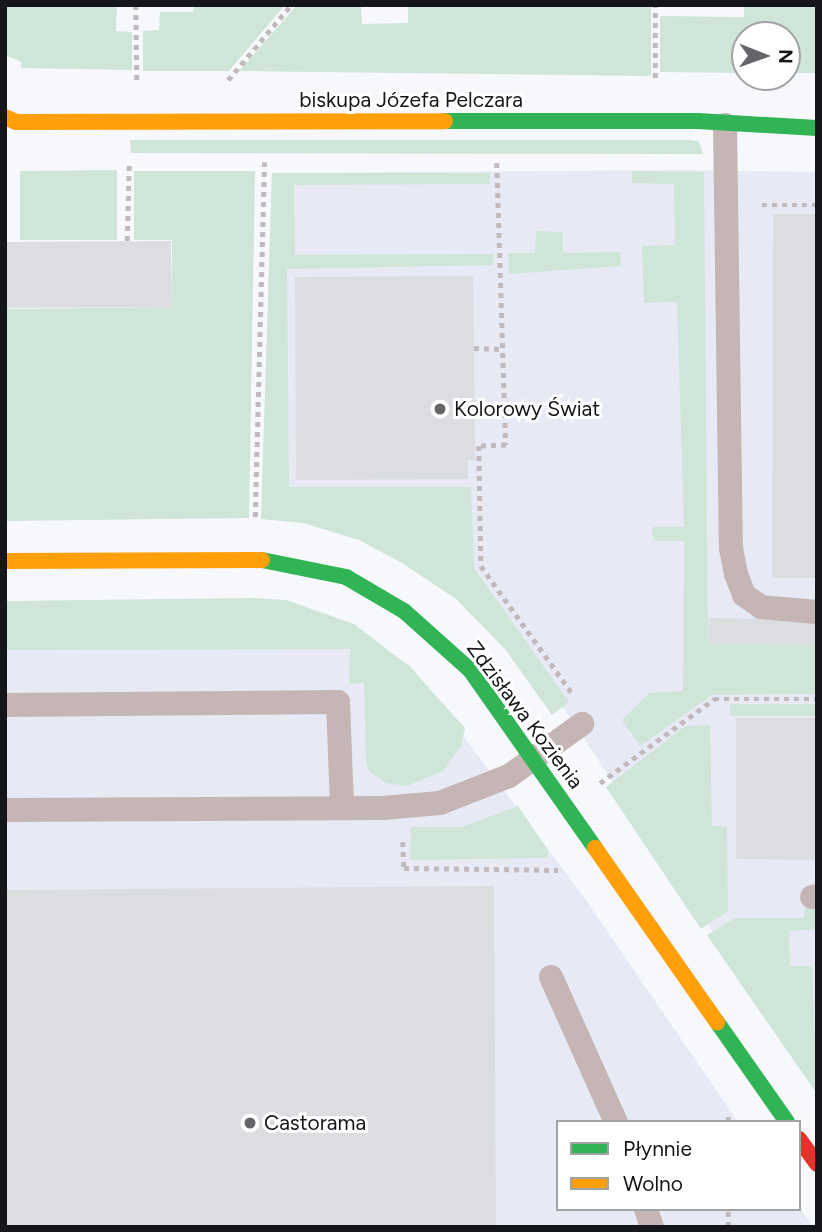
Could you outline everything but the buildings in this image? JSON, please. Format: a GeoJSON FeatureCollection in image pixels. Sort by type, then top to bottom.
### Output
{"type":"FeatureCollection","features":[{"type":"Feature","properties":{"kind":"street","name":"biskupa Józefa Pelczara"},"geometry":{"type":"LineString","coordinates":[[9,120],[655,121],[817,128]]}},
{"type":"Feature","properties":{"kind":"street","name":"Zdzisława Kozienia"},"geometry":{"type":"LineString","coordinates":[[5,561],[251,559],[325,569],[395,605],[446,645],[470,670],[535,759],[786,1120]]}},
{"type":"Feature","properties":{"kind":"street"},"geometry":{"type":"LineString","coordinates":[[801,1142],[817,1164]]}},
{"type":"Feature","properties":{"kind":"lane"},"geometry":{"type":"LineString","coordinates":[[724,125],[731,548],[736,574],[744,595],[761,607],[817,612]]}},
{"type":"Feature","properties":{"kind":"lane"},"geometry":{"type":"LineString","coordinates":[[5,705],[338,702],[342,808]]}},
{"type":"Feature","properties":{"kind":"lane"},"geometry":{"type":"LineString","coordinates":[[5,810],[342,808],[440,803],[476,792],[535,759],[581,714]]}},
{"type":"Feature","properties":{"kind":"lane"},"geometry":{"type":"LineString","coordinates":[[551,977],[614,1120]]}},
{"type":"Feature","properties":{"kind":"path"},"geometry":{"type":"LineString","coordinates":[[127,241],[136,5]]}},
{"type":"Feature","properties":{"kind":"path"},"geometry":{"type":"LineString","coordinates":[[199,121],[291,5]]}},
{"type":"Feature","properties":{"kind":"path"},"geometry":{"type":"LineString","coordinates":[[655,5],[655,121]]}},
{"type":"Feature","properties":{"kind":"path"},"geometry":{"type":"LineString","coordinates":[[254,532],[264,161]]}},
{"type":"Feature","properties":{"kind":"path"},"geometry":{"type":"LineString","coordinates":[[497,162],[506,445],[479,446],[481,566],[581,714]]}},
{"type":"Feature","properties":{"kind":"path"},"geometry":{"type":"LineString","coordinates":[[474,348],[503,349]]}},
{"type":"Feature","properties":{"kind":"path"},"geometry":{"type":"LineString","coordinates":[[591,789],[715,699],[817,699]]}},
{"type":"Feature","properties":{"kind":"path"},"geometry":{"type":"LineString","coordinates":[[402,806],[404,868],[563,870]]}},
{"type":"Feature","properties":{"kind":"shaded area"},"geometry":{"type":"Polygon","coordinates":[[[687,170],[817,172],[817,1070],[711,929],[516,637],[382,534],[262,502],[272,173],[687,170]]]}},
{"type":"Feature","properties":{"kind":"shaded area"},"geometry":{"type":"Polygon","coordinates":[[[5,613],[323,619],[411,666],[583,896],[737,1120],[556,1120],[556,1211],[801,1211],[814,1227],[5,1227],[5,613]]]}},
{"type":"Feature","properties":{"kind":"green space"},"geometry":{"type":"Polygon","coordinates":[[[5,5],[117,5],[116,31],[132,32],[132,70],[21,68],[21,62],[5,55],[5,5]]]}},
{"type":"Feature","properties":{"kind":"green space"},"geometry":{"type":"Polygon","coordinates":[[[194,5],[285,5],[229,71],[143,71],[143,31],[159,30],[160,12],[193,12],[194,5]]]}},
{"type":"Feature","properties":{"kind":"green space"},"geometry":{"type":"Polygon","coordinates":[[[297,5],[361,5],[362,24],[408,23],[408,5],[651,5],[651,76],[239,71],[297,5]]]}},
{"type":"Feature","properties":{"kind":"green space"},"geometry":{"type":"Polygon","coordinates":[[[744,5],[817,5],[817,73],[801,73],[801,21],[731,21],[731,73],[660,72],[660,16],[744,17],[744,5]]]}},
{"type":"Feature","properties":{"kind":"green space"},"geometry":{"type":"Polygon","coordinates":[[[130,140],[688,140],[699,141],[703,154],[131,153],[130,140]]]}},
{"type":"Feature","properties":{"kind":"green space"},"geometry":{"type":"Polygon","coordinates":[[[117,170],[117,240],[20,240],[20,171],[117,170]]]}},
{"type":"Feature","properties":{"kind":"green space"},"geometry":{"type":"Polygon","coordinates":[[[134,171],[255,171],[249,518],[5,521],[5,309],[172,307],[172,240],[134,240],[134,171]]]}},
{"type":"Feature","properties":{"kind":"green space"},"geometry":{"type":"Polygon","coordinates":[[[632,171],[704,172],[708,643],[817,645],[817,694],[712,695],[640,746],[622,720],[649,693],[683,691],[684,541],[655,541],[651,532],[653,527],[684,527],[677,302],[644,303],[642,246],[675,245],[674,184],[632,183],[632,171]]]}},
{"type":"Feature","properties":{"kind":"green space"},"geometry":{"type":"Polygon","coordinates":[[[272,173],[490,173],[490,184],[294,185],[295,255],[494,254],[493,265],[287,269],[289,487],[471,487],[474,568],[569,702],[552,715],[505,649],[456,599],[402,563],[359,540],[303,523],[261,519],[272,173]]]}},
{"type":"Feature","properties":{"kind":"green space"},"geometry":{"type":"Polygon","coordinates":[[[536,231],[563,232],[563,253],[620,252],[621,266],[509,274],[508,253],[535,253],[536,231]]]}},
{"type":"Feature","properties":{"kind":"green space"},"geometry":{"type":"Polygon","coordinates":[[[254,598],[286,600],[354,624],[410,667],[465,728],[461,746],[443,771],[407,786],[386,783],[370,772],[366,763],[364,683],[349,684],[350,649],[5,650],[5,601],[254,598]]]}},
{"type":"Feature","properties":{"kind":"green space"},"geometry":{"type":"Polygon","coordinates":[[[730,704],[817,704],[817,716],[730,716],[730,704]]]}},
{"type":"Feature","properties":{"kind":"green space"},"geometry":{"type":"Polygon","coordinates":[[[710,725],[712,826],[727,827],[728,911],[701,929],[606,787],[685,726],[710,725]]]}},
{"type":"Feature","properties":{"kind":"green space"},"geometry":{"type":"Polygon","coordinates":[[[518,806],[548,850],[548,858],[410,860],[411,827],[462,827],[518,806]]]}},
{"type":"Feature","properties":{"kind":"green space"},"geometry":{"type":"Polygon","coordinates":[[[817,906],[817,929],[789,931],[790,966],[812,966],[817,1094],[707,935],[735,918],[803,918],[806,907],[817,906]]]}},
{"type":"Feature","properties":{"kind":"traffic: fast"},"geometry":{"type":"LineString","coordinates":[[445,121],[698,121],[817,128]]}},
{"type":"Feature","properties":{"kind":"traffic: fast"},"geometry":{"type":"LineString","coordinates":[[262,560],[346,577],[404,611],[470,670],[595,848]]}},
{"type":"Feature","properties":{"kind":"traffic: fast"},"geometry":{"type":"LineString","coordinates":[[717,1022],[786,1120]]}},
{"type":"Feature","properties":{"kind":"traffic: slow"},"geometry":{"type":"LineString","coordinates":[[5,117],[16,122],[445,121]]}},
{"type":"Feature","properties":{"kind":"traffic: slow"},"geometry":{"type":"LineString","coordinates":[[5,561],[262,560]]}},
{"type":"Feature","properties":{"kind":"traffic: slow"},"geometry":{"type":"LineString","coordinates":[[595,848],[717,1022]]}},
{"type":"Feature","properties":{"kind":"traffic: jam"},"geometry":{"type":"LineString","coordinates":[[801,1142],[817,1164]]}},
{"type":"Feature","properties":{"kind":"place","name":"Kolorowy Świat"},"geometry":{"type":"Point","coordinates":[440,409]}},
{"type":"Feature","properties":{"kind":"place","name":"Castorama"},"geometry":{"type":"Point","coordinates":[250,1123]}}]}
